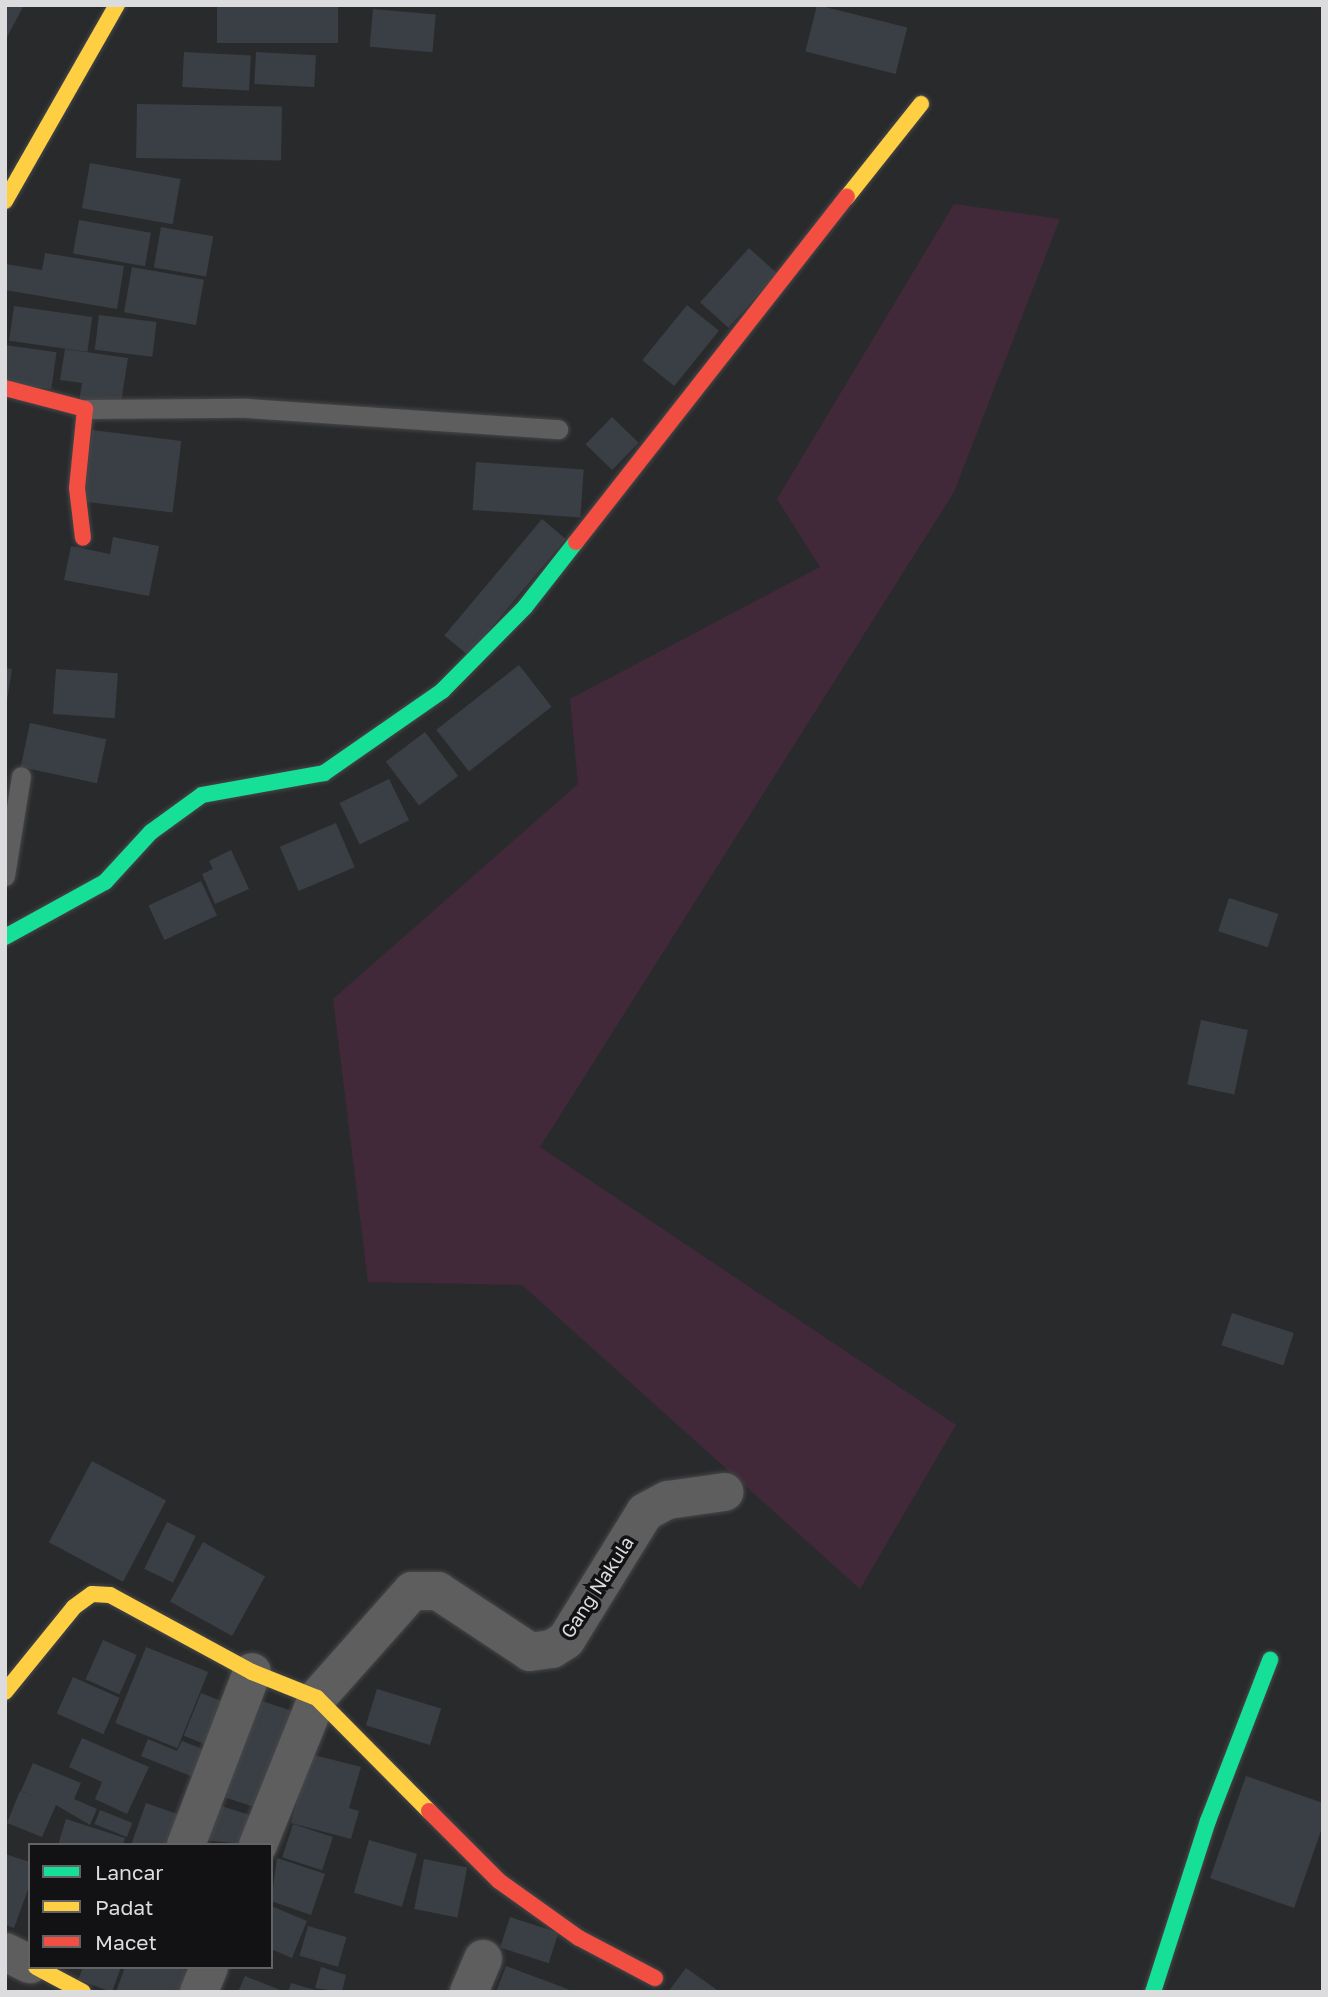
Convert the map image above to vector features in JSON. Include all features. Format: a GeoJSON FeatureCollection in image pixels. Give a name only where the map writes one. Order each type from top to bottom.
{"type":"FeatureCollection","features":[{"type":"Feature","properties":{"kind":"street"},"geometry":{"type":"LineString","coordinates":[[11,178],[117,5]]}},
{"type":"Feature","properties":{"kind":"street"},"geometry":{"type":"LineString","coordinates":[[5,937],[105,882],[151,832],[202,795],[324,774],[442,691],[525,607],[921,104]]}},
{"type":"Feature","properties":{"kind":"street"},"geometry":{"type":"LineString","coordinates":[[5,388],[85,409],[77,488],[83,538]]}},
{"type":"Feature","properties":{"kind":"street","name":"Gang Nakula"},"geometry":{"type":"LineString","coordinates":[[317,1699],[412,1591],[423,1587],[438,1591],[530,1652],[552,1649],[566,1640],[645,1512],[668,1500],[724,1492]]}},
{"type":"Feature","properties":{"kind":"street"},"geometry":{"type":"LineString","coordinates":[[5,1692],[74,1607],[92,1594],[110,1595],[252,1672],[317,1699],[499,1881],[579,1938],[655,1978]]}},
{"type":"Feature","properties":{"kind":"street"},"geometry":{"type":"LineString","coordinates":[[1153,1992],[1208,1821],[1270,1660]]}},
{"type":"Feature","properties":{"kind":"street"},"geometry":{"type":"LineString","coordinates":[[187,1843],[252,1672]]}},
{"type":"Feature","properties":{"kind":"street"},"geometry":{"type":"LineString","coordinates":[[259,1843],[317,1699]]}},
{"type":"Feature","properties":{"kind":"street"},"geometry":{"type":"LineString","coordinates":[[5,1952],[28,1963]]}},
{"type":"Feature","properties":{"kind":"street"},"geometry":{"type":"LineString","coordinates":[[40,1969],[83,1992]]}},
{"type":"Feature","properties":{"kind":"street"},"geometry":{"type":"LineString","coordinates":[[199,1992],[208,1969]]}},
{"type":"Feature","properties":{"kind":"lane"},"geometry":{"type":"LineString","coordinates":[[85,409],[247,408],[558,429]]}},
{"type":"Feature","properties":{"kind":"lane"},"geometry":{"type":"LineString","coordinates":[[5,876],[21,776]]}},
{"type":"Feature","properties":{"kind":"shaded area"},"geometry":{"type":"Polygon","coordinates":[[[954,204],[1060,219],[954,492],[540,1147],[956,1425],[860,1589],[522,1285],[368,1282],[333,999],[578,784],[570,699],[820,567],[777,499],[954,204]]]}},
{"type":"Feature","properties":{"kind":"building"},"geometry":{"type":"Polygon","coordinates":[[[5,5],[24,5],[5,41],[5,5]]]}},
{"type":"Feature","properties":{"kind":"building"},"geometry":{"type":"Polygon","coordinates":[[[217,5],[338,5],[338,43],[217,43],[217,5]]]}},
{"type":"Feature","properties":{"kind":"building"},"geometry":{"type":"Polygon","coordinates":[[[817,5],[907,27],[896,74],[805,52],[817,5]]]}},
{"type":"Feature","properties":{"kind":"building"},"geometry":{"type":"Polygon","coordinates":[[[373,9],[436,14],[432,52],[370,47],[373,9]]]}},
{"type":"Feature","properties":{"kind":"building"},"geometry":{"type":"Polygon","coordinates":[[[184,52],[251,56],[249,90],[182,87],[184,52]]]}},
{"type":"Feature","properties":{"kind":"building"},"geometry":{"type":"Polygon","coordinates":[[[256,52],[316,55],[314,87],[254,84],[256,52]]]}},
{"type":"Feature","properties":{"kind":"building"},"geometry":{"type":"Polygon","coordinates":[[[137,104],[282,107],[281,161],[136,158],[137,104]]]}},
{"type":"Feature","properties":{"kind":"building"},"geometry":{"type":"Polygon","coordinates":[[[90,163],[181,179],[173,224],[82,208],[90,163]]]}},
{"type":"Feature","properties":{"kind":"building"},"geometry":{"type":"Polygon","coordinates":[[[79,220],[151,233],[145,266],[73,253],[79,220]]]}},
{"type":"Feature","properties":{"kind":"building"},"geometry":{"type":"Polygon","coordinates":[[[161,227],[213,236],[206,277],[154,267],[161,227]]]}},
{"type":"Feature","properties":{"kind":"building"},"geometry":{"type":"Polygon","coordinates":[[[749,248],[777,273],[728,328],[700,302],[749,248]]]}},
{"type":"Feature","properties":{"kind":"building"},"geometry":{"type":"Polygon","coordinates":[[[45,253],[124,266],[117,309],[5,290],[6,264],[42,270],[45,253]]]}},
{"type":"Feature","properties":{"kind":"building"},"geometry":{"type":"Polygon","coordinates":[[[132,267],[204,280],[196,325],[124,312],[132,267]]]}},
{"type":"Feature","properties":{"kind":"building"},"geometry":{"type":"Polygon","coordinates":[[[687,305],[719,331],[674,386],[642,360],[687,305]]]}},
{"type":"Feature","properties":{"kind":"building"},"geometry":{"type":"Polygon","coordinates":[[[14,306],[92,317],[87,352],[9,341],[14,306]]]}},
{"type":"Feature","properties":{"kind":"building"},"geometry":{"type":"Polygon","coordinates":[[[99,315],[157,322],[152,357],[95,350],[99,315]]]}},
{"type":"Feature","properties":{"kind":"building"},"geometry":{"type":"Polygon","coordinates":[[[5,345],[56,352],[51,389],[5,382],[5,345]]]}},
{"type":"Feature","properties":{"kind":"building"},"geometry":{"type":"Polygon","coordinates":[[[65,349],[128,358],[120,409],[79,403],[82,383],[60,380],[65,349]]]}},
{"type":"Feature","properties":{"kind":"building"},"geometry":{"type":"Polygon","coordinates":[[[612,417],[639,443],[612,470],[586,444],[612,417]]]}},
{"type":"Feature","properties":{"kind":"building"},"geometry":{"type":"Polygon","coordinates":[[[92,430],[181,441],[173,512],[83,501],[92,430]]]}},
{"type":"Feature","properties":{"kind":"building"},"geometry":{"type":"Polygon","coordinates":[[[476,462],[584,470],[580,517],[473,510],[476,462]]]}},
{"type":"Feature","properties":{"kind":"building"},"geometry":{"type":"Polygon","coordinates":[[[542,519],[566,539],[468,655],[444,635],[542,519]]]}},
{"type":"Feature","properties":{"kind":"building"},"geometry":{"type":"Polygon","coordinates":[[[113,537],[159,546],[149,596],[64,580],[71,546],[110,554],[113,537]]]}},
{"type":"Feature","properties":{"kind":"building"},"geometry":{"type":"Polygon","coordinates":[[[519,665],[552,707],[469,771],[436,730],[519,665]]]}},
{"type":"Feature","properties":{"kind":"building"},"geometry":{"type":"Polygon","coordinates":[[[5,668],[12,669],[7,700],[5,700],[5,668]]]}},
{"type":"Feature","properties":{"kind":"building"},"geometry":{"type":"Polygon","coordinates":[[[56,669],[118,673],[115,718],[53,714],[56,669]]]}},
{"type":"Feature","properties":{"kind":"building"},"geometry":{"type":"Polygon","coordinates":[[[30,723],[106,739],[97,783],[21,767],[30,723]]]}},
{"type":"Feature","properties":{"kind":"building"},"geometry":{"type":"Polygon","coordinates":[[[425,732],[458,776],[419,805],[386,761],[425,732]]]}},
{"type":"Feature","properties":{"kind":"building"},"geometry":{"type":"Polygon","coordinates":[[[389,779],[409,820],[360,844],[340,803],[389,779]]]}},
{"type":"Feature","properties":{"kind":"building"},"geometry":{"type":"Polygon","coordinates":[[[336,823],[355,867],[299,891],[280,847],[336,823]]]}},
{"type":"Feature","properties":{"kind":"building"},"geometry":{"type":"Polygon","coordinates":[[[231,850],[249,889],[215,904],[202,874],[213,869],[209,861],[231,850]]]}},
{"type":"Feature","properties":{"kind":"building"},"geometry":{"type":"Polygon","coordinates":[[[201,881],[217,915],[164,940],[148,906],[201,881]]]}},
{"type":"Feature","properties":{"kind":"building"},"geometry":{"type":"Polygon","coordinates":[[[1229,898],[1278,914],[1268,947],[1218,931],[1229,898]]]}},
{"type":"Feature","properties":{"kind":"building"},"geometry":{"type":"Polygon","coordinates":[[[1201,1020],[1248,1030],[1234,1095],[1187,1085],[1201,1020]]]}},
{"type":"Feature","properties":{"kind":"building"},"geometry":{"type":"Polygon","coordinates":[[[1232,1313],[1294,1333],[1283,1365],[1221,1345],[1232,1313]]]}},
{"type":"Feature","properties":{"kind":"building"},"geometry":{"type":"Polygon","coordinates":[[[92,1461],[166,1500],[123,1582],[49,1542],[92,1461]]]}},
{"type":"Feature","properties":{"kind":"building"},"geometry":{"type":"Polygon","coordinates":[[[167,1522],[196,1536],[173,1583],[144,1569],[167,1522]]]}},
{"type":"Feature","properties":{"kind":"building"},"geometry":{"type":"Polygon","coordinates":[[[203,1542],[265,1576],[232,1636],[170,1601],[203,1542]]]}},
{"type":"Feature","properties":{"kind":"building"},"geometry":{"type":"Polygon","coordinates":[[[103,1640],[137,1655],[119,1694],[86,1679],[103,1640]]]}},
{"type":"Feature","properties":{"kind":"building"},"geometry":{"type":"Polygon","coordinates":[[[146,1647],[208,1672],[177,1748],[115,1723],[146,1647]]]}},
{"type":"Feature","properties":{"kind":"building"},"geometry":{"type":"Polygon","coordinates":[[[73,1677],[120,1698],[103,1734],[57,1714],[73,1677]]]}},
{"type":"Feature","properties":{"kind":"building"},"geometry":{"type":"Polygon","coordinates":[[[377,1689],[441,1709],[430,1745],[366,1725],[377,1689]]]}},
{"type":"Feature","properties":{"kind":"building"},"geometry":{"type":"Polygon","coordinates":[[[201,1693],[230,1705],[213,1747],[184,1736],[201,1693]]]}},
{"type":"Feature","properties":{"kind":"building"},"geometry":{"type":"Polygon","coordinates":[[[246,1696],[299,1713],[267,1811],[214,1794],[246,1696]]]}},
{"type":"Feature","properties":{"kind":"building"},"geometry":{"type":"Polygon","coordinates":[[[82,1738],[149,1767],[127,1814],[95,1799],[102,1782],[69,1767],[82,1738]]]}},
{"type":"Feature","properties":{"kind":"building"},"geometry":{"type":"Polygon","coordinates":[[[148,1739],[177,1751],[182,1741],[210,1752],[198,1779],[141,1756],[148,1739]]]}},
{"type":"Feature","properties":{"kind":"building"},"geometry":{"type":"Polygon","coordinates":[[[310,1754],[361,1767],[349,1808],[359,1811],[351,1839],[291,1823],[310,1754]]]}},
{"type":"Feature","properties":{"kind":"building"},"geometry":{"type":"Polygon","coordinates":[[[33,1763],[81,1783],[74,1799],[97,1809],[90,1825],[56,1805],[42,1837],[7,1823],[20,1791],[39,1799],[21,1791],[33,1763]]]}},
{"type":"Feature","properties":{"kind":"building"},"geometry":{"type":"Polygon","coordinates":[[[1246,1776],[1323,1803],[1323,1825],[1294,1908],[1210,1878],[1246,1776]]]}},
{"type":"Feature","properties":{"kind":"building"},"geometry":{"type":"Polygon","coordinates":[[[146,1803],[186,1817],[176,1843],[132,1843],[146,1803]]]}},
{"type":"Feature","properties":{"kind":"building"},"geometry":{"type":"Polygon","coordinates":[[[215,1804],[262,1819],[255,1843],[203,1840],[215,1804]]]}},
{"type":"Feature","properties":{"kind":"building"},"geometry":{"type":"Polygon","coordinates":[[[100,1810],[132,1823],[127,1837],[94,1824],[100,1810]]]}},
{"type":"Feature","properties":{"kind":"building"},"geometry":{"type":"Polygon","coordinates":[[[66,1819],[125,1838],[124,1843],[59,1843],[66,1819]]]}},
{"type":"Feature","properties":{"kind":"building"},"geometry":{"type":"Polygon","coordinates":[[[293,1824],[333,1837],[322,1870],[282,1857],[293,1824]]]}},
{"type":"Feature","properties":{"kind":"building"},"geometry":{"type":"Polygon","coordinates":[[[369,1840],[417,1854],[402,1907],[354,1893],[369,1840]]]}},
{"type":"Feature","properties":{"kind":"building"},"geometry":{"type":"Polygon","coordinates":[[[5,1854],[28,1861],[28,1890],[14,1928],[5,1925],[5,1854]]]}},
{"type":"Feature","properties":{"kind":"building"},"geometry":{"type":"Polygon","coordinates":[[[277,1858],[325,1874],[311,1915],[273,1902],[277,1858]]]}},
{"type":"Feature","properties":{"kind":"building"},"geometry":{"type":"Polygon","coordinates":[[[424,1859],[467,1867],[457,1917],[414,1909],[424,1859]]]}},
{"type":"Feature","properties":{"kind":"building"},"geometry":{"type":"Polygon","coordinates":[[[273,1907],[307,1921],[292,1958],[273,1950],[273,1907]]]}},
{"type":"Feature","properties":{"kind":"building"},"geometry":{"type":"Polygon","coordinates":[[[510,1917],[559,1933],[549,1963],[500,1947],[510,1917]]]}},
{"type":"Feature","properties":{"kind":"building"},"geometry":{"type":"Polygon","coordinates":[[[308,1926],[346,1937],[338,1967],[299,1956],[308,1926]]]}},
{"type":"Feature","properties":{"kind":"building"},"geometry":{"type":"Polygon","coordinates":[[[506,1966],[565,1988],[574,1992],[496,1992],[506,1966]]]}},
{"type":"Feature","properties":{"kind":"building"},"geometry":{"type":"Polygon","coordinates":[[[321,1967],[346,1975],[342,1992],[315,1988],[321,1967]]]}},
{"type":"Feature","properties":{"kind":"building"},"geometry":{"type":"Polygon","coordinates":[[[686,1968],[720,1992],[668,1992],[686,1968]]]}},
{"type":"Feature","properties":{"kind":"building"},"geometry":{"type":"Polygon","coordinates":[[[82,1969],[120,1969],[112,1992],[78,1980],[82,1969]]]}},
{"type":"Feature","properties":{"kind":"building"},"geometry":{"type":"Polygon","coordinates":[[[124,1969],[183,1969],[198,1976],[193,1992],[116,1992],[124,1969]]]}},
{"type":"Feature","properties":{"kind":"building"},"geometry":{"type":"Polygon","coordinates":[[[245,1976],[285,1992],[238,1992],[245,1976]]]}},
{"type":"Feature","properties":{"kind":"building"},"geometry":{"type":"Polygon","coordinates":[[[291,1983],[318,1991],[318,1992],[288,1992],[291,1983]]]}},
{"type":"Feature","properties":{"kind":"traffic: fast"},"geometry":{"type":"LineString","coordinates":[[5,937],[105,882],[151,832],[202,795],[324,773],[442,691],[525,607],[576,542]]}},
{"type":"Feature","properties":{"kind":"traffic: fast"},"geometry":{"type":"LineString","coordinates":[[1153,1992],[1208,1821],[1270,1660]]}},
{"type":"Feature","properties":{"kind":"traffic: slow"},"geometry":{"type":"LineString","coordinates":[[5,201],[117,5]]}},
{"type":"Feature","properties":{"kind":"traffic: slow"},"geometry":{"type":"LineString","coordinates":[[847,197],[921,104]]}},
{"type":"Feature","properties":{"kind":"traffic: slow"},"geometry":{"type":"LineString","coordinates":[[5,1692],[74,1607],[92,1594],[110,1595],[252,1672],[317,1698],[429,1811]]}},
{"type":"Feature","properties":{"kind":"traffic: slow"},"geometry":{"type":"LineString","coordinates":[[40,1969],[83,1992]]}},
{"type":"Feature","properties":{"kind":"traffic: jam"},"geometry":{"type":"LineString","coordinates":[[576,542],[847,197]]}},
{"type":"Feature","properties":{"kind":"traffic: jam"},"geometry":{"type":"LineString","coordinates":[[5,388],[85,409],[77,488],[83,538]]}},
{"type":"Feature","properties":{"kind":"traffic: jam"},"geometry":{"type":"LineString","coordinates":[[429,1811],[499,1881],[579,1938],[655,1978]]}}]}
